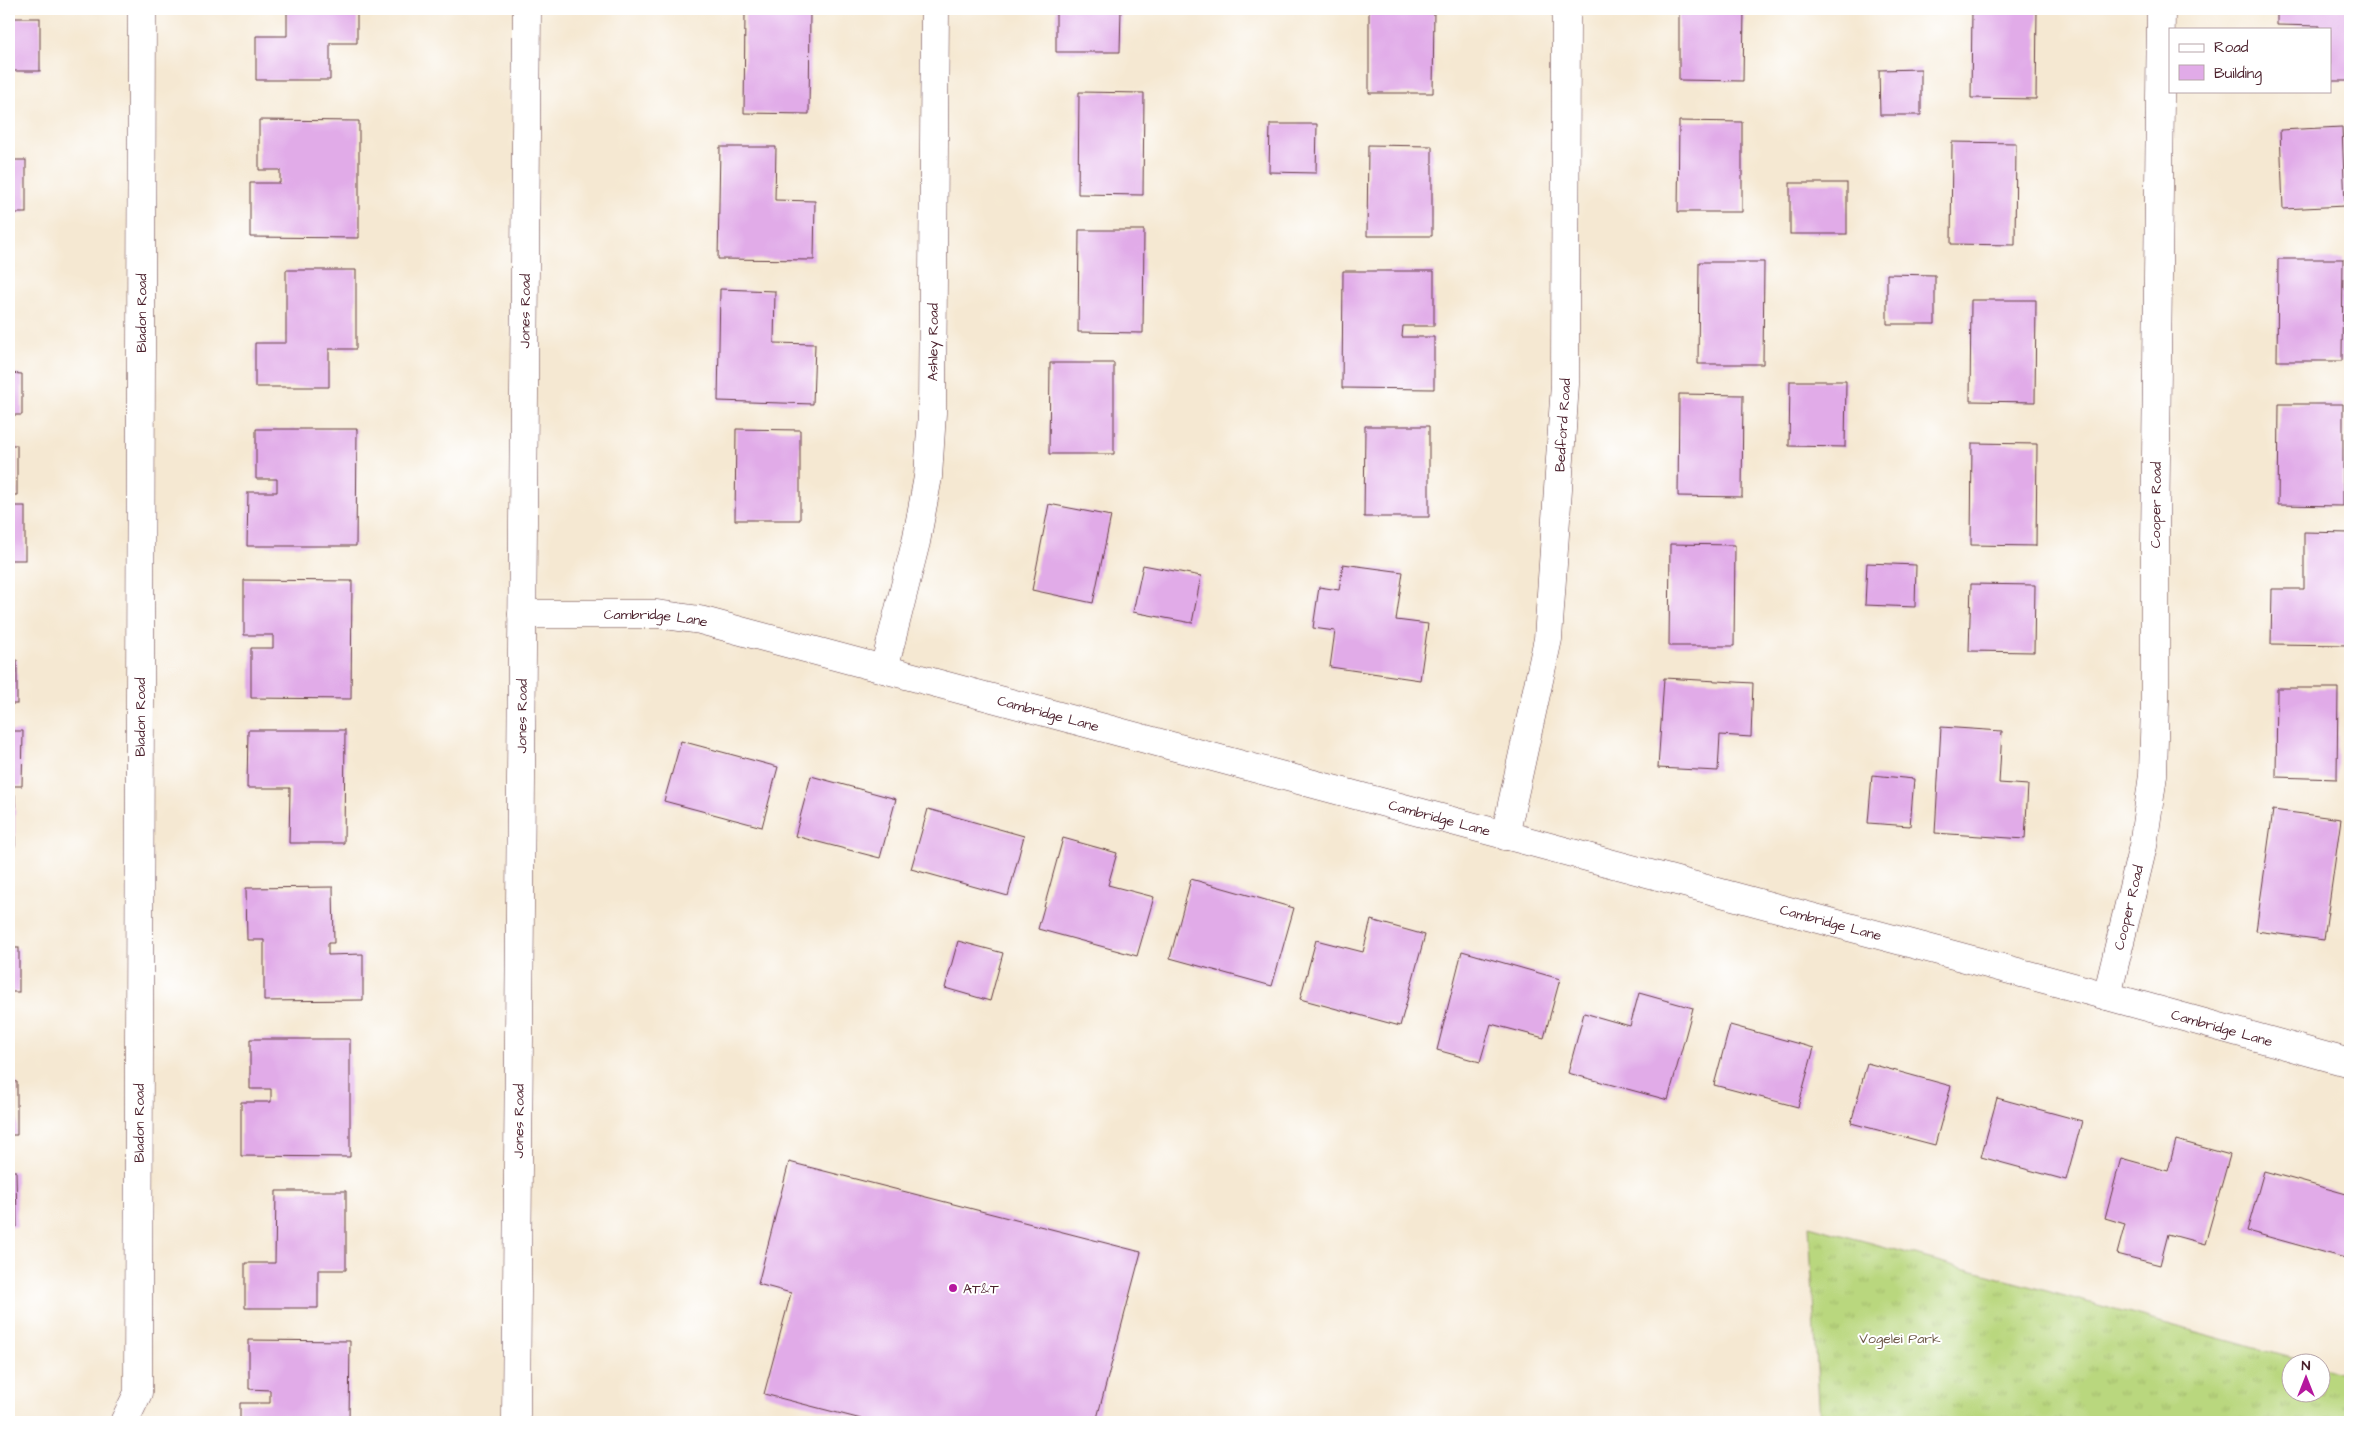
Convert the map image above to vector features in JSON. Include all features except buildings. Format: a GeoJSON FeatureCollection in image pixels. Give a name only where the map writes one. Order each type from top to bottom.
{"type":"FeatureCollection","features":[{"type":"Feature","properties":{"kind":"street","name":"Bladon Road"},"geometry":{"type":"LineString","coordinates":[[124,1422],[138,1394],[142,9]]}},
{"type":"Feature","properties":{"kind":"street","name":"Jones Road"},"geometry":{"type":"LineString","coordinates":[[516,1422],[527,9]]}},
{"type":"Feature","properties":{"kind":"street","name":"Ashley Road"},"geometry":{"type":"LineString","coordinates":[[884,670],[902,604],[928,477],[932,413],[935,9]]}},
{"type":"Feature","properties":{"kind":"street","name":"Bedford Road"},"geometry":{"type":"LineString","coordinates":[[1505,836],[1548,639],[1565,384],[1566,9]]}},
{"type":"Feature","properties":{"kind":"street","name":"Cooper Road"},"geometry":{"type":"LineString","coordinates":[[2107,996],[2143,846],[2153,775],[2156,702],[2155,535],[2161,9]]}},
{"type":"Feature","properties":{"kind":"street","name":"Cambridge Lane"},"geometry":{"type":"LineString","coordinates":[[522,614],[656,614],[700,620],[2107,996],[2350,1063]]}},
{"type":"Feature","properties":{"kind":"green space","name":"Vogelei Park"},"geometry":{"type":"Polygon","coordinates":[[[1809,1226],[2282,1355],[2282,1404],[2332,1404],[2332,1370],[2350,1375],[2350,1422],[1820,1422],[1809,1226]]]}},
{"type":"Feature","properties":{"kind":"place","name":"AT&T"},"geometry":{"type":"Point","coordinates":[953,1288]}}]}
